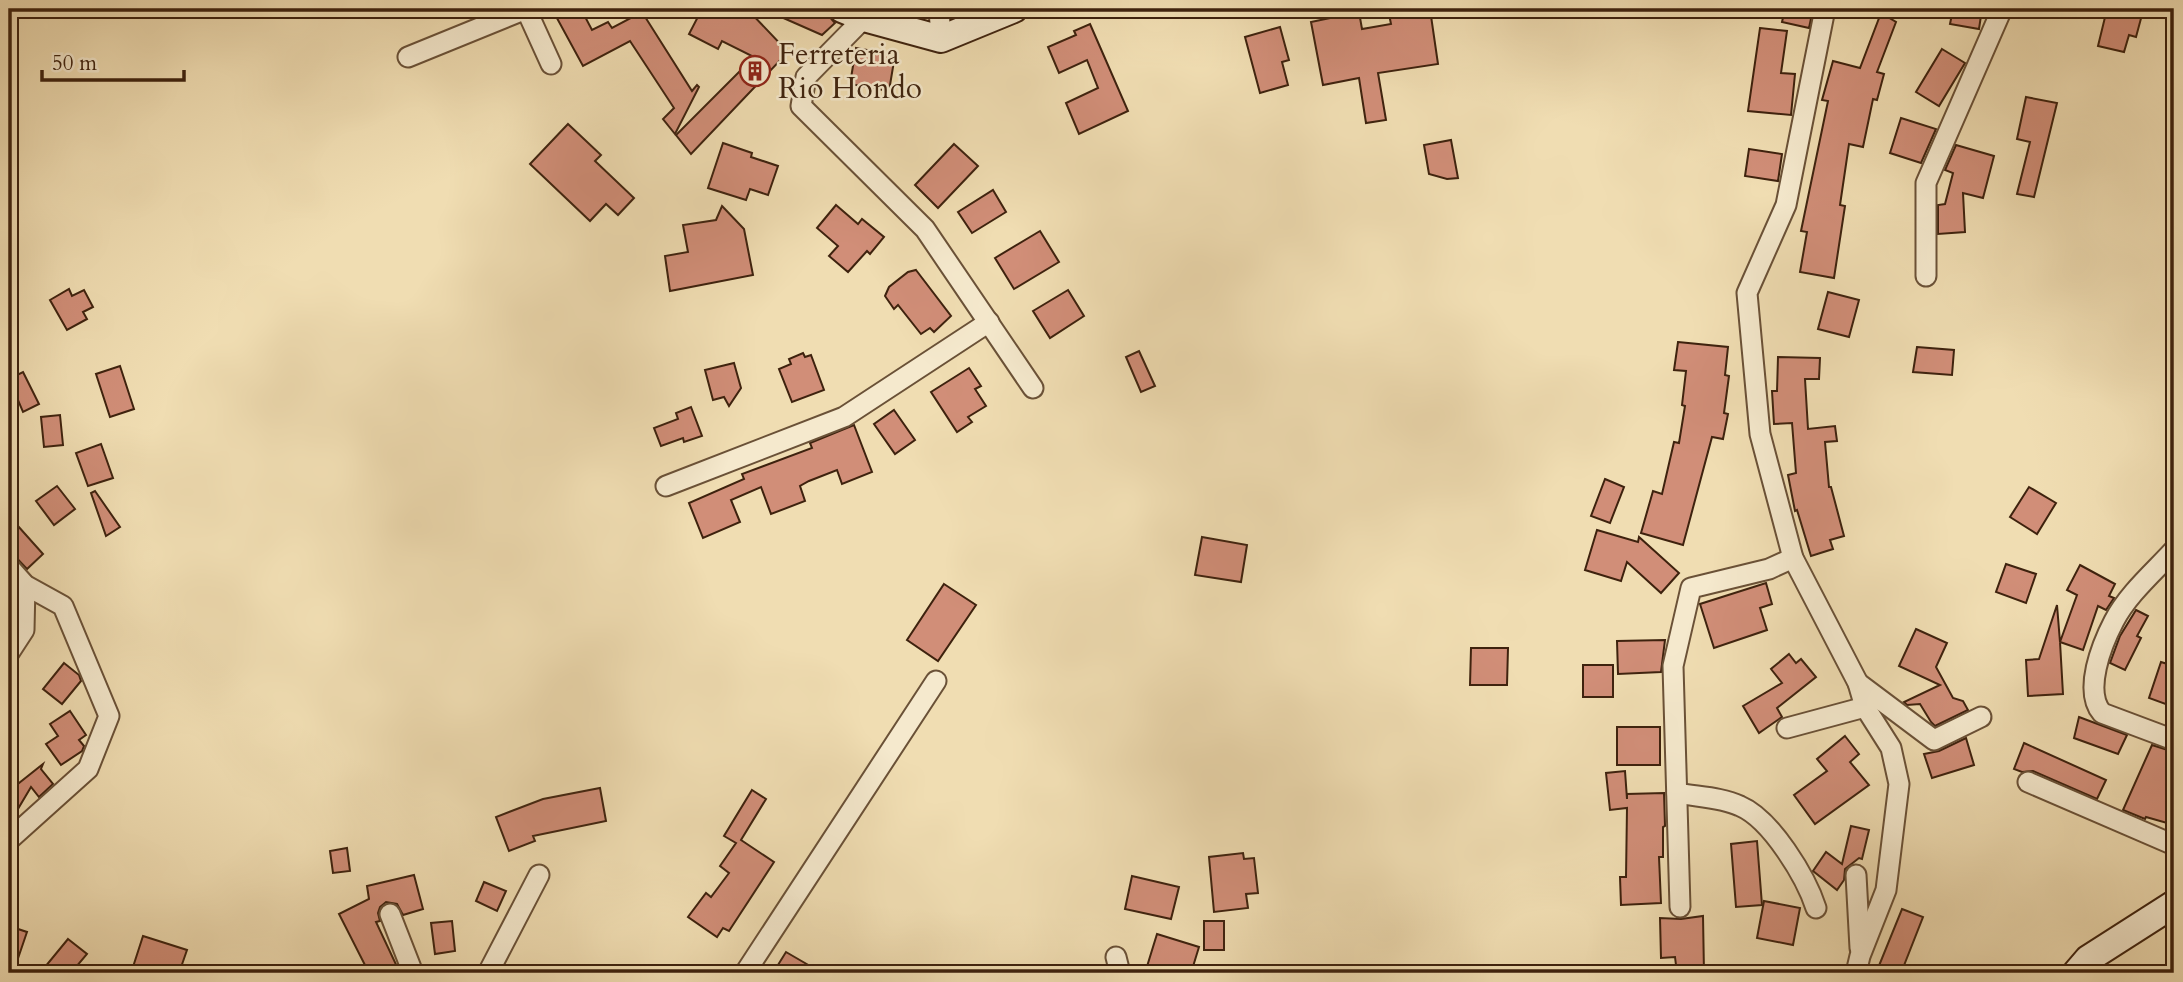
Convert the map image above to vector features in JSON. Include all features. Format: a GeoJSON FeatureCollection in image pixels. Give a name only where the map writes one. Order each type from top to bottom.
{"type":"FeatureCollection","features":[{"type":"Feature","properties":{"kind":"street"},"geometry":{"type":"LineString","coordinates":[[408,57],[526,9],[551,64]]}},
{"type":"Feature","properties":{"kind":"street"},"geometry":{"type":"LineString","coordinates":[[939,9],[941,39]]}},
{"type":"Feature","properties":{"kind":"street"},"geometry":{"type":"LineString","coordinates":[[1014,9],[941,39],[853,13],[806,77],[801,106],[925,229],[1032,388]]}},
{"type":"Feature","properties":{"kind":"street"},"geometry":{"type":"LineString","coordinates":[[1825,9],[1786,205],[1747,293],[1760,434],[1793,558],[1858,683],[1866,707],[1891,748],[1899,784],[1886,890],[1858,964]]}},
{"type":"Feature","properties":{"kind":"street"},"geometry":{"type":"LineString","coordinates":[[1926,276],[1926,183],[2002,9]]}},
{"type":"Feature","properties":{"kind":"street"},"geometry":{"type":"LineString","coordinates":[[666,486],[844,417],[989,322]]}},
{"type":"Feature","properties":{"kind":"street"},"geometry":{"type":"LineString","coordinates":[[2174,550],[2138,588],[2114,620],[2096,667],[2093,691],[2095,705],[2102,713],[2174,740]]}},
{"type":"Feature","properties":{"kind":"street"},"geometry":{"type":"LineString","coordinates":[[1680,908],[1673,666],[1691,588],[1769,569],[1793,558]]}},
{"type":"Feature","properties":{"kind":"street"},"geometry":{"type":"LineString","coordinates":[[9,568],[25,584],[63,606],[109,716],[89,769],[9,840]]}},
{"type":"Feature","properties":{"kind":"street"},"geometry":{"type":"LineString","coordinates":[[9,653],[24,630],[25,584]]}},
{"type":"Feature","properties":{"kind":"street"},"geometry":{"type":"LineString","coordinates":[[746,973],[936,681]]}},
{"type":"Feature","properties":{"kind":"street"},"geometry":{"type":"LineString","coordinates":[[1858,683],[1934,740],[1981,717]]}},
{"type":"Feature","properties":{"kind":"street"},"geometry":{"type":"LineString","coordinates":[[1787,729],[1866,707]]}},
{"type":"Feature","properties":{"kind":"street"},"geometry":{"type":"LineString","coordinates":[[2028,782],[2174,845]]}},
{"type":"Feature","properties":{"kind":"street"},"geometry":{"type":"LineString","coordinates":[[1677,793],[1742,806],[1773,831],[1801,876],[1816,908]]}},
{"type":"Feature","properties":{"kind":"street"},"geometry":{"type":"LineString","coordinates":[[488,973],[539,875]]}},
{"type":"Feature","properties":{"kind":"street"},"geometry":{"type":"LineString","coordinates":[[1856,875],[1858,964]]}},
{"type":"Feature","properties":{"kind":"street"},"geometry":{"type":"LineString","coordinates":[[2076,973],[2088,959],[2174,904]]}},
{"type":"Feature","properties":{"kind":"street"},"geometry":{"type":"LineString","coordinates":[[390,914],[413,973]]}},
{"type":"Feature","properties":{"kind":"building"},"geometry":{"type":"Polygon","coordinates":[[[552,9],[581,9],[592,30],[608,22],[612,28],[642,12],[692,91],[697,85],[699,87],[675,134],[663,119],[674,108],[630,41],[583,66],[552,9]]]}},
{"type":"Feature","properties":{"kind":"building"},"geometry":{"type":"Polygon","coordinates":[[[702,9],[749,11],[788,52],[691,154],[676,135],[754,57],[722,41],[718,49],[689,34],[702,9]]]}},
{"type":"Feature","properties":{"kind":"building","name":"Ferreteria Rio Hondo"},"geometry":{"type":"Polygon","coordinates":[[[763,9],[813,9],[828,15],[835,23],[822,35],[763,9]]]}},
{"type":"Feature","properties":{"kind":"building"},"geometry":{"type":"Polygon","coordinates":[[[1388,9],[1430,9],[1438,64],[1378,73],[1386,120],[1366,123],[1359,78],[1323,85],[1311,22],[1359,12],[1362,29],[1391,24],[1388,9]]]}},
{"type":"Feature","properties":{"kind":"building"},"geometry":{"type":"Polygon","coordinates":[[[1785,9],[1813,9],[1809,28],[1782,22],[1785,9]]]}},
{"type":"Feature","properties":{"kind":"building"},"geometry":{"type":"Polygon","coordinates":[[[1953,9],[1982,9],[1979,29],[1950,24],[1953,9]]]}},
{"type":"Feature","properties":{"kind":"building"},"geometry":{"type":"Polygon","coordinates":[[[2107,9],[2143,11],[2136,37],[2129,35],[2124,52],[2098,46],[2107,9]]]}},
{"type":"Feature","properties":{"kind":"building"},"geometry":{"type":"Polygon","coordinates":[[[1881,13],[1896,22],[1877,72],[1884,74],[1877,100],[1873,99],[1863,147],[1849,144],[1840,205],[1845,206],[1834,278],[1800,272],[1807,232],[1801,231],[1828,101],[1822,100],[1833,61],[1860,68],[1881,13]]]}},
{"type":"Feature","properties":{"kind":"building"},"geometry":{"type":"Polygon","coordinates":[[[1090,24],[1128,111],[1079,134],[1066,103],[1098,88],[1087,60],[1059,73],[1048,47],[1076,35],[1074,31],[1090,24]]]}},
{"type":"Feature","properties":{"kind":"building"},"geometry":{"type":"Polygon","coordinates":[[[1280,27],[1289,60],[1282,62],[1288,85],[1260,93],[1245,37],[1280,27]]]}},
{"type":"Feature","properties":{"kind":"building"},"geometry":{"type":"Polygon","coordinates":[[[1760,28],[1787,31],[1781,73],[1795,74],[1791,115],[1748,111],[1760,28]]]}},
{"type":"Feature","properties":{"kind":"building"},"geometry":{"type":"Polygon","coordinates":[[[856,48],[895,55],[889,91],[850,84],[856,48]]]}},
{"type":"Feature","properties":{"kind":"building"},"geometry":{"type":"Polygon","coordinates":[[[1942,49],[1965,63],[1939,106],[1916,92],[1942,49]]]}},
{"type":"Feature","properties":{"kind":"building"},"geometry":{"type":"Polygon","coordinates":[[[2026,97],[2057,103],[2034,197],[2017,194],[2030,142],[2017,139],[2026,97]]]}},
{"type":"Feature","properties":{"kind":"building"},"geometry":{"type":"Polygon","coordinates":[[[1901,118],[1936,129],[1921,163],[1890,153],[1901,118]]]}},
{"type":"Feature","properties":{"kind":"building"},"geometry":{"type":"Polygon","coordinates":[[[568,124],[601,155],[595,161],[634,198],[618,215],[606,204],[590,221],[530,164],[568,124]]]}},
{"type":"Feature","properties":{"kind":"building"},"geometry":{"type":"Polygon","coordinates":[[[1451,140],[1458,178],[1447,179],[1429,174],[1424,145],[1451,140]]]}},
{"type":"Feature","properties":{"kind":"building"},"geometry":{"type":"Polygon","coordinates":[[[723,143],[752,153],[751,157],[778,166],[768,195],[750,189],[746,200],[708,188],[723,143]]]}},
{"type":"Feature","properties":{"kind":"building"},"geometry":{"type":"Polygon","coordinates":[[[954,144],[978,166],[938,208],[915,185],[954,144]]]}},
{"type":"Feature","properties":{"kind":"building"},"geometry":{"type":"Polygon","coordinates":[[[1956,145],[1994,156],[1983,198],[1963,193],[1965,232],[1938,234],[1938,205],[1945,204],[1953,173],[1945,170],[1956,145]]]}},
{"type":"Feature","properties":{"kind":"building"},"geometry":{"type":"Polygon","coordinates":[[[1749,149],[1782,154],[1778,181],[1745,176],[1749,149]]]}},
{"type":"Feature","properties":{"kind":"building"},"geometry":{"type":"Polygon","coordinates":[[[993,190],[1006,212],[972,233],[958,212],[993,190]]]}},
{"type":"Feature","properties":{"kind":"building"},"geometry":{"type":"Polygon","coordinates":[[[836,205],[858,224],[862,219],[884,237],[870,254],[867,251],[848,272],[829,256],[838,246],[817,228],[836,205]]]}},
{"type":"Feature","properties":{"kind":"building"},"geometry":{"type":"Polygon","coordinates":[[[722,206],[744,229],[753,275],[670,291],[665,256],[688,252],[683,225],[716,220],[722,206]]]}},
{"type":"Feature","properties":{"kind":"building"},"geometry":{"type":"Polygon","coordinates":[[[1040,231],[1059,262],[1014,289],[995,258],[1040,231]]]}},
{"type":"Feature","properties":{"kind":"building"},"geometry":{"type":"Polygon","coordinates":[[[916,270],[951,316],[934,332],[930,328],[921,334],[898,305],[894,309],[885,296],[889,287],[908,272],[916,270]]]}},
{"type":"Feature","properties":{"kind":"building"},"geometry":{"type":"Polygon","coordinates":[[[69,289],[72,296],[84,290],[93,307],[83,312],[87,319],[67,330],[50,300],[69,289]]]}},
{"type":"Feature","properties":{"kind":"building"},"geometry":{"type":"Polygon","coordinates":[[[1068,290],[1084,316],[1050,338],[1033,311],[1068,290]]]}},
{"type":"Feature","properties":{"kind":"building"},"geometry":{"type":"Polygon","coordinates":[[[1828,292],[1859,300],[1849,337],[1818,329],[1828,292]]]}},
{"type":"Feature","properties":{"kind":"building"},"geometry":{"type":"Polygon","coordinates":[[[1678,342],[1728,347],[1725,375],[1729,376],[1724,413],[1728,414],[1723,439],[1712,437],[1683,545],[1641,533],[1653,491],[1662,494],[1674,442],[1679,443],[1685,406],[1682,405],[1686,371],[1674,370],[1678,342]]]}},
{"type":"Feature","properties":{"kind":"building"},"geometry":{"type":"Polygon","coordinates":[[[1917,347],[1954,350],[1952,375],[1913,372],[1917,347]]]}},
{"type":"Feature","properties":{"kind":"building"},"geometry":{"type":"Polygon","coordinates":[[[1139,351],[1155,386],[1141,392],[1126,357],[1139,351]]]}},
{"type":"Feature","properties":{"kind":"building"},"geometry":{"type":"Polygon","coordinates":[[[803,353],[805,357],[811,355],[824,390],[792,402],[779,369],[791,364],[789,359],[803,353]]]}},
{"type":"Feature","properties":{"kind":"building"},"geometry":{"type":"Polygon","coordinates":[[[1778,357],[1820,358],[1819,379],[1805,379],[1808,429],[1835,426],[1837,441],[1825,442],[1829,487],[1844,536],[1830,540],[1833,549],[1811,556],[1797,510],[1795,511],[1788,475],[1796,473],[1792,423],[1774,424],[1772,391],[1777,391],[1778,357]]]}},
{"type":"Feature","properties":{"kind":"building"},"geometry":{"type":"Polygon","coordinates":[[[734,363],[741,388],[729,406],[724,397],[713,400],[705,370],[734,363]]]}},
{"type":"Feature","properties":{"kind":"building"},"geometry":{"type":"Polygon","coordinates":[[[120,366],[134,409],[110,417],[96,374],[120,366]]]}},
{"type":"Feature","properties":{"kind":"building"},"geometry":{"type":"Polygon","coordinates":[[[969,368],[981,386],[975,389],[986,406],[968,417],[972,422],[957,432],[931,392],[969,368]]]}},
{"type":"Feature","properties":{"kind":"building"},"geometry":{"type":"Polygon","coordinates":[[[23,372],[39,404],[23,412],[9,379],[23,372]]]}},
{"type":"Feature","properties":{"kind":"building"},"geometry":{"type":"Polygon","coordinates":[[[691,407],[702,436],[684,442],[683,438],[661,446],[654,428],[678,419],[676,413],[691,407]]]}},
{"type":"Feature","properties":{"kind":"building"},"geometry":{"type":"Polygon","coordinates":[[[894,410],[915,440],[895,454],[874,424],[894,410]]]}},
{"type":"Feature","properties":{"kind":"building"},"geometry":{"type":"Polygon","coordinates":[[[60,415],[63,445],[44,447],[41,417],[60,415]]]}},
{"type":"Feature","properties":{"kind":"building"},"geometry":{"type":"Polygon","coordinates":[[[854,425],[872,472],[842,484],[837,470],[809,481],[800,486],[805,501],[771,514],[761,487],[731,500],[740,522],[703,538],[689,503],[744,479],[742,474],[812,448],[810,443],[854,425]]]}},
{"type":"Feature","properties":{"kind":"building"},"geometry":{"type":"Polygon","coordinates":[[[101,444],[113,478],[88,486],[76,453],[101,444]]]}},
{"type":"Feature","properties":{"kind":"building"},"geometry":{"type":"Polygon","coordinates":[[[1605,479],[1624,487],[1610,523],[1591,516],[1605,479]]]}},
{"type":"Feature","properties":{"kind":"building"},"geometry":{"type":"Polygon","coordinates":[[[57,486],[75,509],[54,525],[36,501],[57,486]]]}},
{"type":"Feature","properties":{"kind":"building"},"geometry":{"type":"Polygon","coordinates":[[[2029,487],[2056,503],[2037,534],[2010,517],[2029,487]]]}},
{"type":"Feature","properties":{"kind":"building"},"geometry":{"type":"Polygon","coordinates":[[[95,491],[120,527],[106,536],[91,493],[95,491]]]}},
{"type":"Feature","properties":{"kind":"building"},"geometry":{"type":"Polygon","coordinates":[[[9,516],[43,554],[27,569],[9,550],[9,516]]]}},
{"type":"Feature","properties":{"kind":"building"},"geometry":{"type":"Polygon","coordinates":[[[1597,530],[1638,542],[1639,537],[1679,573],[1661,593],[1627,562],[1621,581],[1585,570],[1597,530]]]}},
{"type":"Feature","properties":{"kind":"building"},"geometry":{"type":"Polygon","coordinates":[[[1202,537],[1247,545],[1241,582],[1195,575],[1202,537]]]}},
{"type":"Feature","properties":{"kind":"building"},"geometry":{"type":"Polygon","coordinates":[[[2006,564],[2036,574],[2026,603],[1996,592],[2006,564]]]}},
{"type":"Feature","properties":{"kind":"building"},"geometry":{"type":"Polygon","coordinates":[[[2080,565],[2115,584],[2109,596],[2114,598],[2106,610],[2098,606],[2083,650],[2060,642],[2077,595],[2067,590],[2080,565]]]}},
{"type":"Feature","properties":{"kind":"building"},"geometry":{"type":"Polygon","coordinates":[[[1766,583],[1772,604],[1760,608],[1767,630],[1714,648],[1700,604],[1766,583]]]}},
{"type":"Feature","properties":{"kind":"building"},"geometry":{"type":"Polygon","coordinates":[[[944,584],[976,605],[938,661],[907,640],[944,584]]]}},
{"type":"Feature","properties":{"kind":"building"},"geometry":{"type":"Polygon","coordinates":[[[2057,605],[2063,694],[2028,696],[2026,660],[2039,659],[2057,605]]]}},
{"type":"Feature","properties":{"kind":"building"},"geometry":{"type":"Polygon","coordinates":[[[2136,610],[2148,616],[2137,636],[2141,638],[2125,670],[2110,663],[2120,636],[2136,610]]]}},
{"type":"Feature","properties":{"kind":"building"},"geometry":{"type":"Polygon","coordinates":[[[1916,629],[1947,643],[1936,667],[1953,698],[1963,701],[1968,710],[1935,726],[1920,704],[1907,705],[1904,702],[1940,685],[1899,666],[1916,629]]]}},
{"type":"Feature","properties":{"kind":"building"},"geometry":{"type":"Polygon","coordinates":[[[1665,640],[1661,672],[1618,674],[1617,641],[1665,640]]]}},
{"type":"Feature","properties":{"kind":"building"},"geometry":{"type":"Polygon","coordinates":[[[1471,648],[1508,648],[1507,685],[1470,685],[1471,648]]]}},
{"type":"Feature","properties":{"kind":"building"},"geometry":{"type":"Polygon","coordinates":[[[1789,654],[1796,663],[1801,659],[1816,677],[1777,708],[1782,717],[1759,733],[1743,706],[1782,683],[1771,669],[1789,654]]]}},
{"type":"Feature","properties":{"kind":"building"},"geometry":{"type":"Polygon","coordinates":[[[2161,662],[2174,666],[2174,696],[2171,706],[2149,698],[2161,662]]]}},
{"type":"Feature","properties":{"kind":"building"},"geometry":{"type":"Polygon","coordinates":[[[64,663],[79,675],[81,681],[62,704],[43,689],[64,663]]]}},
{"type":"Feature","properties":{"kind":"building"},"geometry":{"type":"Polygon","coordinates":[[[1583,665],[1613,665],[1613,697],[1583,697],[1583,665]]]}},
{"type":"Feature","properties":{"kind":"building"},"geometry":{"type":"Polygon","coordinates":[[[70,711],[86,735],[79,740],[84,746],[82,751],[61,765],[46,744],[58,736],[50,724],[70,711]]]}},
{"type":"Feature","properties":{"kind":"building"},"geometry":{"type":"Polygon","coordinates":[[[2079,717],[2127,735],[2118,754],[2074,738],[2079,717]]]}},
{"type":"Feature","properties":{"kind":"building"},"geometry":{"type":"Polygon","coordinates":[[[1617,727],[1660,727],[1660,765],[1617,765],[1617,727]]]}},
{"type":"Feature","properties":{"kind":"building"},"geometry":{"type":"Polygon","coordinates":[[[1845,736],[1859,754],[1850,762],[1869,785],[1815,824],[1794,795],[1827,771],[1817,759],[1845,736]]]}},
{"type":"Feature","properties":{"kind":"building"},"geometry":{"type":"Polygon","coordinates":[[[1966,738],[1974,765],[1932,778],[1924,754],[1939,751],[1966,738]]]}},
{"type":"Feature","properties":{"kind":"building"},"geometry":{"type":"Polygon","coordinates":[[[2024,743],[2106,780],[2097,799],[2033,771],[2022,772],[2014,769],[2024,743]]]}},
{"type":"Feature","properties":{"kind":"building"},"geometry":{"type":"Polygon","coordinates":[[[2152,745],[2174,752],[2169,786],[2174,788],[2174,825],[2146,817],[2145,819],[2123,810],[2152,745]]]}},
{"type":"Feature","properties":{"kind":"building"},"geometry":{"type":"Polygon","coordinates":[[[43,764],[41,769],[53,784],[39,797],[31,787],[9,824],[9,791],[43,764]]]}},
{"type":"Feature","properties":{"kind":"building"},"geometry":{"type":"Polygon","coordinates":[[[1625,771],[1627,799],[1627,794],[1664,793],[1663,857],[1659,857],[1661,903],[1621,905],[1620,877],[1626,877],[1627,808],[1610,810],[1606,773],[1625,771]]]}},
{"type":"Feature","properties":{"kind":"building"},"geometry":{"type":"Polygon","coordinates":[[[600,788],[606,821],[533,836],[535,841],[509,851],[496,817],[543,799],[600,788]]]}},
{"type":"Feature","properties":{"kind":"building"},"geometry":{"type":"Polygon","coordinates":[[[752,790],[766,799],[741,840],[774,862],[729,931],[723,928],[717,937],[688,917],[706,893],[711,897],[729,873],[720,866],[736,843],[724,836],[752,790]]]}},
{"type":"Feature","properties":{"kind":"building"},"geometry":{"type":"Polygon","coordinates":[[[1851,826],[1869,830],[1862,859],[1859,858],[1845,869],[1844,880],[1837,890],[1813,871],[1826,852],[1842,864],[1851,826]]]}},
{"type":"Feature","properties":{"kind":"building"},"geometry":{"type":"Polygon","coordinates":[[[1757,841],[1762,905],[1736,907],[1731,844],[1757,841]]]}},
{"type":"Feature","properties":{"kind":"building"},"geometry":{"type":"Polygon","coordinates":[[[347,848],[350,871],[333,873],[330,851],[347,848]]]}},
{"type":"Feature","properties":{"kind":"building"},"geometry":{"type":"Polygon","coordinates":[[[1243,853],[1244,859],[1254,858],[1258,893],[1246,894],[1248,908],[1214,912],[1209,857],[1243,853]]]}},
{"type":"Feature","properties":{"kind":"building"},"geometry":{"type":"Polygon","coordinates":[[[414,875],[423,909],[403,915],[397,904],[386,902],[378,913],[380,921],[376,922],[400,973],[369,973],[339,914],[369,899],[367,886],[414,875]]]}},
{"type":"Feature","properties":{"kind":"building"},"geometry":{"type":"Polygon","coordinates":[[[1132,876],[1179,887],[1171,919],[1125,909],[1132,876]]]}},
{"type":"Feature","properties":{"kind":"building"},"geometry":{"type":"Polygon","coordinates":[[[484,882],[506,891],[497,911],[476,901],[484,882]]]}},
{"type":"Feature","properties":{"kind":"building"},"geometry":{"type":"Polygon","coordinates":[[[1764,901],[1800,908],[1793,945],[1757,938],[1764,901]]]}},
{"type":"Feature","properties":{"kind":"building"},"geometry":{"type":"Polygon","coordinates":[[[1902,909],[1923,917],[1901,973],[1876,973],[1902,909]]]}},
{"type":"Feature","properties":{"kind":"building"},"geometry":{"type":"Polygon","coordinates":[[[1703,916],[1704,973],[1677,973],[1675,957],[1661,958],[1660,918],[1703,916]]]}},
{"type":"Feature","properties":{"kind":"building"},"geometry":{"type":"Polygon","coordinates":[[[452,921],[455,951],[435,954],[431,923],[452,921]]]}},
{"type":"Feature","properties":{"kind":"building"},"geometry":{"type":"Polygon","coordinates":[[[1204,921],[1224,921],[1224,950],[1204,950],[1204,921]]]}},
{"type":"Feature","properties":{"kind":"building"},"geometry":{"type":"Polygon","coordinates":[[[9,926],[27,932],[13,973],[9,973],[9,926]]]}},
{"type":"Feature","properties":{"kind":"building"},"geometry":{"type":"Polygon","coordinates":[[[1157,934],[1199,947],[1191,973],[1145,973],[1157,934]]]}},
{"type":"Feature","properties":{"kind":"building"},"geometry":{"type":"Polygon","coordinates":[[[143,936],[187,950],[179,973],[142,973],[132,970],[143,936]]]}},
{"type":"Feature","properties":{"kind":"building"},"geometry":{"type":"Polygon","coordinates":[[[68,939],[87,954],[71,973],[40,973],[68,939]]]}},
{"type":"Feature","properties":{"kind":"building"},"geometry":{"type":"Polygon","coordinates":[[[786,952],[822,973],[773,973],[786,952]]]}},
{"type":"Feature","properties":{"kind":"place","name":"Ferreteria Rio Hondo"},"geometry":{"type":"Point","coordinates":[755,71]}}]}
